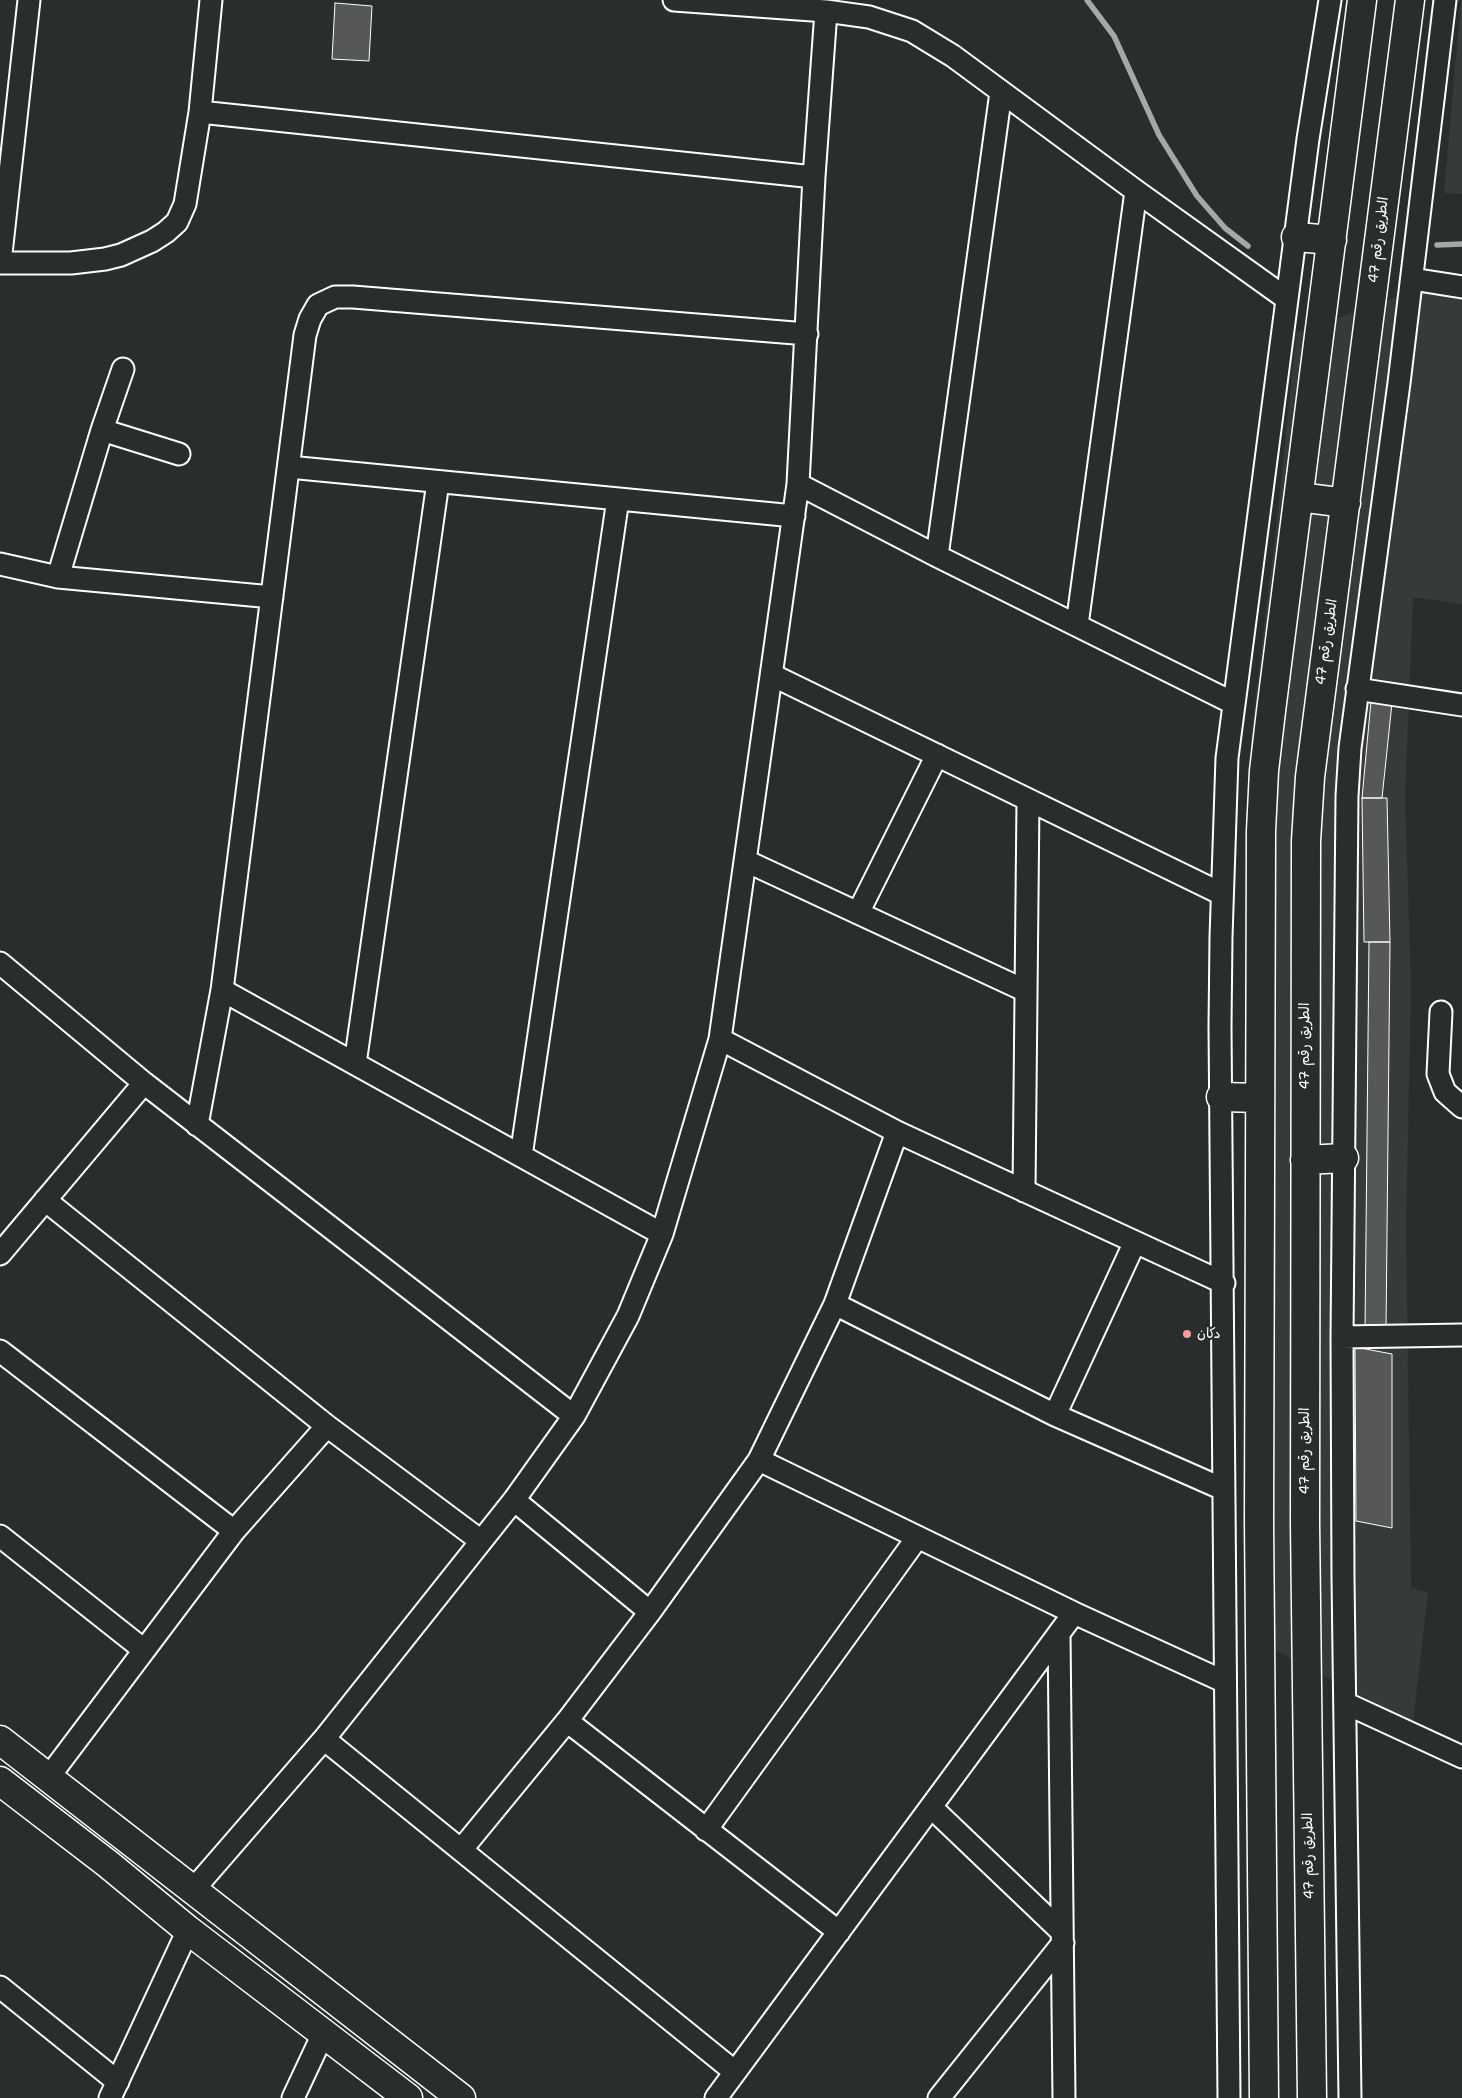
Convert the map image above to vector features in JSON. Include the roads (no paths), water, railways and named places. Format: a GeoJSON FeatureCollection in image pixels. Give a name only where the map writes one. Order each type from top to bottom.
{"type":"FeatureCollection","features":[{"type":"Feature","properties":{"kind":"main road"},"geometry":{"type":"LineString","coordinates":[[1264,2098],[1259,1520],[1261,831],[1264,770],[1362,0]]}},
{"type":"Feature","properties":{"kind":"main road","name":"الطريق رقم 47"},"geometry":{"type":"LineString","coordinates":[[1312,2098],[1305,1523],[1307,823],[1310,777],[1410,0]]}},
{"type":"Feature","properties":{"kind":"main road"},"geometry":{"type":"LineString","coordinates":[[1296,237],[1332,240]]}},
{"type":"Feature","properties":{"kind":"main road"},"geometry":{"type":"LineString","coordinates":[[1299,497],[1346,503]]}},
{"type":"Feature","properties":{"kind":"main road"},"geometry":{"type":"LineString","coordinates":[[1221,1097],[1260,1098]]}},
{"type":"Feature","properties":{"kind":"main road"},"geometry":{"type":"LineString","coordinates":[[1305,1160],[1344,1158]]}},
{"type":"Feature","properties":{"kind":"main road"},"geometry":{"type":"LineString","coordinates":[[0,1740],[461,2098]]}},
{"type":"Feature","properties":{"kind":"main road"},"geometry":{"type":"LineString","coordinates":[[0,1781],[108,1864],[188,1930],[408,2098]]}},
{"type":"Feature","properties":{"kind":"street"},"geometry":{"type":"LineString","coordinates":[[30,0],[0,263],[71,263],[105,259],[138,249],[166,232],[177,222],[185,204],[200,112],[212,0]]}},
{"type":"Feature","properties":{"kind":"street"},"geometry":{"type":"LineString","coordinates":[[674,0],[826,11],[868,17],[912,31],[932,41],[1136,192],[1287,298]]}},
{"type":"Feature","properties":{"kind":"street"},"geometry":{"type":"LineString","coordinates":[[1228,2098],[1223,1489],[1224,1284],[1221,1097],[1222,894],[1227,758],[1287,298],[1330,0]]}},
{"type":"Feature","properties":{"kind":"street"},"geometry":{"type":"LineString","coordinates":[[1350,2098],[1342,1337],[1347,796],[1350,748],[1357,690],[1412,279],[1445,0]]}},
{"type":"Feature","properties":{"kind":"street"},"geometry":{"type":"LineString","coordinates":[[193,1890],[324,1739],[514,1500],[574,1416],[628,1316],[662,1234],[720,1039],[794,516],[798,484],[814,177],[826,11]]}},
{"type":"Feature","properties":{"kind":"street"},"geometry":{"type":"LineString","coordinates":[[937,556],[1001,92]]}},
{"type":"Feature","properties":{"kind":"street"},"geometry":{"type":"LineString","coordinates":[[200,112],[814,177]]}},
{"type":"Feature","properties":{"kind":"street"},"geometry":{"type":"LineString","coordinates":[[1077,625],[1136,192]]}},
{"type":"Feature","properties":{"kind":"street"},"geometry":{"type":"LineString","coordinates":[[1412,279],[1462,287]]}},
{"type":"Feature","properties":{"kind":"street"},"geometry":{"type":"LineString","coordinates":[[197,1125],[222,990],[305,335],[310,319],[318,305],[334,296],[807,334]]}},
{"type":"Feature","properties":{"kind":"street"},"geometry":{"type":"LineString","coordinates":[[58,577],[102,430],[123,369]]}},
{"type":"Feature","properties":{"kind":"street"},"geometry":{"type":"LineString","coordinates":[[102,430],[178,454]]}},
{"type":"Feature","properties":{"kind":"street"},"geometry":{"type":"LineString","coordinates":[[288,467],[794,516]]}},
{"type":"Feature","properties":{"kind":"street"},"geometry":{"type":"LineString","coordinates":[[355,1064],[438,482]]}},
{"type":"Feature","properties":{"kind":"street"},"geometry":{"type":"LineString","coordinates":[[798,484],[937,556],[1234,703]]}},
{"type":"Feature","properties":{"kind":"street"},"geometry":{"type":"LineString","coordinates":[[521,1156],[618,499]]}},
{"type":"Feature","properties":{"kind":"street"},"geometry":{"type":"LineString","coordinates":[[0,564],[58,577],[272,597]]}},
{"type":"Feature","properties":{"kind":"street"},"geometry":{"type":"LineString","coordinates":[[772,675],[1222,894]]}},
{"type":"Feature","properties":{"kind":"street"},"geometry":{"type":"LineString","coordinates":[[1357,690],[1462,705]]}},
{"type":"Feature","properties":{"kind":"street"},"geometry":{"type":"LineString","coordinates":[[858,913],[937,755]]}},
{"type":"Feature","properties":{"kind":"street"},"geometry":{"type":"LineString","coordinates":[[1024,1191],[1028,800]]}},
{"type":"Feature","properties":{"kind":"street"},"geometry":{"type":"LineString","coordinates":[[746,861],[1026,991]]}},
{"type":"Feature","properties":{"kind":"street"},"geometry":{"type":"LineString","coordinates":[[0,964],[197,1125],[574,1416]]}},
{"type":"Feature","properties":{"kind":"street"},"geometry":{"type":"LineString","coordinates":[[222,990],[662,1234]]}},
{"type":"Feature","properties":{"kind":"street"},"geometry":{"type":"LineString","coordinates":[[1441,1012],[1438,1074],[1446,1092],[1462,1107]]}},
{"type":"Feature","properties":{"kind":"street"},"geometry":{"type":"LineString","coordinates":[[720,1039],[897,1132],[1134,1244],[1224,1284]]}},
{"type":"Feature","properties":{"kind":"street"},"geometry":{"type":"LineString","coordinates":[[0,1254],[144,1083]]}},
{"type":"Feature","properties":{"kind":"street"},"geometry":{"type":"LineString","coordinates":[[461,1850],[568,1721],[650,1612],[759,1460],[835,1304],[897,1132]]}},
{"type":"Feature","properties":{"kind":"street"},"geometry":{"type":"LineString","coordinates":[[45,1200],[328,1426],[481,1541]]}},
{"type":"Feature","properties":{"kind":"street"},"geometry":{"type":"LineString","coordinates":[[1055,1414],[1134,1244]]}},
{"type":"Feature","properties":{"kind":"street"},"geometry":{"type":"LineString","coordinates":[[835,1304],[1055,1414],[1223,1489]]}},
{"type":"Feature","properties":{"kind":"street"},"geometry":{"type":"LineString","coordinates":[[1342,1337],[1462,1335]]}},
{"type":"Feature","properties":{"kind":"street"},"geometry":{"type":"LineString","coordinates":[[0,1351],[234,1531]]}},
{"type":"Feature","properties":{"kind":"street"},"geometry":{"type":"LineString","coordinates":[[48,1778],[234,1531],[328,1426]]}},
{"type":"Feature","properties":{"kind":"street"},"geometry":{"type":"LineString","coordinates":[[759,1460],[1074,1613],[1225,1682]]}},
{"type":"Feature","properties":{"kind":"street"},"geometry":{"type":"LineString","coordinates":[[514,1500],[650,1612]]}},
{"type":"Feature","properties":{"kind":"street"},"geometry":{"type":"LineString","coordinates":[[0,1536],[144,1650]]}},
{"type":"Feature","properties":{"kind":"street"},"geometry":{"type":"LineString","coordinates":[[706,1830],[917,1538]]}},
{"type":"Feature","properties":{"kind":"street"},"geometry":{"type":"LineString","coordinates":[[716,2098],[1074,1613]]}},
{"type":"Feature","properties":{"kind":"street"},"geometry":{"type":"LineString","coordinates":[[1059,1633],[1064,2098]]}},
{"type":"Feature","properties":{"kind":"street"},"geometry":{"type":"LineString","coordinates":[[1345,1703],[1462,1757]]}},
{"type":"Feature","properties":{"kind":"street"},"geometry":{"type":"LineString","coordinates":[[568,1721],[839,1932]]}},
{"type":"Feature","properties":{"kind":"street"},"geometry":{"type":"LineString","coordinates":[[324,1739],[735,2072]]}},
{"type":"Feature","properties":{"kind":"street"},"geometry":{"type":"LineString","coordinates":[[930,1807],[1062,1938]]}},
{"type":"Feature","properties":{"kind":"street"},"geometry":{"type":"LineString","coordinates":[[0,1987],[114,2090],[188,1930]]}},
{"type":"Feature","properties":{"kind":"street"},"geometry":{"type":"LineString","coordinates":[[939,2098],[1062,1938]]}},
{"type":"Feature","properties":{"kind":"street"},"geometry":{"type":"LineString","coordinates":[[293,2098],[323,2034]]}},
{"type":"Feature","properties":{"kind":"waterway"},"geometry":{"type":"LineString","coordinates":[[1087,0],[1114,36],[1159,135],[1197,196],[1225,228],[1248,246]]}},
{"type":"Feature","properties":{"kind":"waterway"},"geometry":{"type":"LineString","coordinates":[[1437,245],[1462,244]]}},
{"type":"Feature","properties":{"kind":"place","name":"دكان"},"geometry":{"type":"Point","coordinates":[1187,1334]}}]}
